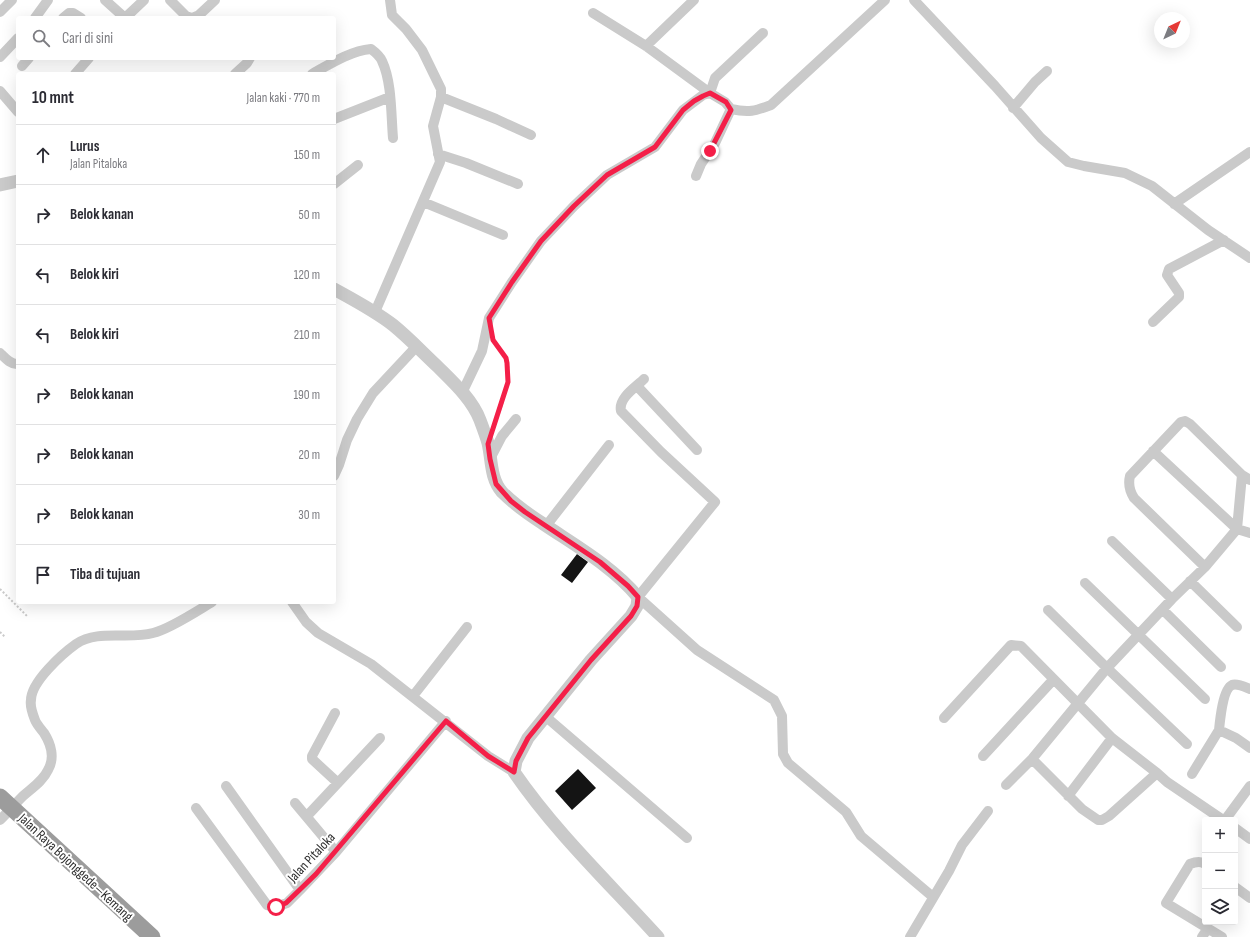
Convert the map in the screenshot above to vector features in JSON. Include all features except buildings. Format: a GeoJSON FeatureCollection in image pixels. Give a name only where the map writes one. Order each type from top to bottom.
{"type":"FeatureCollection","features":[{"type":"Feature","properties":{"kind":"highway","name":"Jalan Raya Bojonggede—Kemang"},"geometry":{"type":"LineString","coordinates":[[6,802],[152,937]]}},
{"type":"Feature","properties":{"kind":"street"},"geometry":{"type":"LineString","coordinates":[[0,12],[12,0]]}},
{"type":"Feature","properties":{"kind":"street"},"geometry":{"type":"LineString","coordinates":[[36,16],[48,0]]}},
{"type":"Feature","properties":{"kind":"street"},"geometry":{"type":"LineString","coordinates":[[105,0],[123,16]]}},
{"type":"Feature","properties":{"kind":"street"},"geometry":{"type":"LineString","coordinates":[[127,16],[144,0]]}},
{"type":"Feature","properties":{"kind":"street"},"geometry":{"type":"LineString","coordinates":[[170,0],[186,16]]}},
{"type":"Feature","properties":{"kind":"street"},"geometry":{"type":"LineString","coordinates":[[197,16],[215,0]]}},
{"type":"Feature","properties":{"kind":"street"},"geometry":{"type":"LineString","coordinates":[[375,312],[440,162],[432,126],[441,97],[441,89],[422,50],[406,29],[392,15],[390,0]]}},
{"type":"Feature","properties":{"kind":"street"},"geometry":{"type":"LineString","coordinates":[[646,46],[694,0]]}},
{"type":"Feature","properties":{"kind":"street"},"geometry":{"type":"LineString","coordinates":[[731,110],[751,112],[771,105],[885,0]]}},
{"type":"Feature","properties":{"kind":"street"},"geometry":{"type":"LineString","coordinates":[[914,0],[1041,138],[1068,162],[1125,173],[1152,186],[1174,204],[1250,258]]}},
{"type":"Feature","properties":{"kind":"street"},"geometry":{"type":"LineString","coordinates":[[65,16],[69,13],[73,13],[78,16]]}},
{"type":"Feature","properties":{"kind":"street"},"geometry":{"type":"LineString","coordinates":[[592,13],[646,46],[710,93],[726,102],[731,110]]}},
{"type":"Feature","properties":{"kind":"street"},"geometry":{"type":"LineString","coordinates":[[462,392],[482,351],[489,318],[541,241],[574,206],[607,175],[655,147],[683,110],[698,98],[710,93],[715,78],[763,33]]}},
{"type":"Feature","properties":{"kind":"street"},"geometry":{"type":"LineString","coordinates":[[0,57],[16,40]]}},
{"type":"Feature","properties":{"kind":"street"},"geometry":{"type":"LineString","coordinates":[[316,72],[362,50],[371,49],[377,54],[382,60],[387,78],[393,138]]}},
{"type":"Feature","properties":{"kind":"street"},"geometry":{"type":"LineString","coordinates":[[77,72],[87,60]]}},
{"type":"Feature","properties":{"kind":"street"},"geometry":{"type":"LineString","coordinates":[[237,72],[249,60]]}},
{"type":"Feature","properties":{"kind":"street"},"geometry":{"type":"LineString","coordinates":[[1013,108],[1035,82],[1047,71]]}},
{"type":"Feature","properties":{"kind":"street"},"geometry":{"type":"LineString","coordinates":[[0,91],[16,110]]}},
{"type":"Feature","properties":{"kind":"street"},"geometry":{"type":"LineString","coordinates":[[336,118],[390,97]]}},
{"type":"Feature","properties":{"kind":"street"},"geometry":{"type":"LineString","coordinates":[[441,97],[496,119],[530,135]]}},
{"type":"Feature","properties":{"kind":"street"},"geometry":{"type":"LineString","coordinates":[[696,176],[701,164],[715,143],[731,110]]}},
{"type":"Feature","properties":{"kind":"street"},"geometry":{"type":"LineString","coordinates":[[1174,204],[1250,152]]}},
{"type":"Feature","properties":{"kind":"street"},"geometry":{"type":"LineString","coordinates":[[438,154],[466,163],[518,184]]}},
{"type":"Feature","properties":{"kind":"street"},"geometry":{"type":"LineString","coordinates":[[337,179],[358,164]]}},
{"type":"Feature","properties":{"kind":"street"},"geometry":{"type":"LineString","coordinates":[[0,185],[16,181]]}},
{"type":"Feature","properties":{"kind":"street"},"geometry":{"type":"LineString","coordinates":[[423,202],[503,235]]}},
{"type":"Feature","properties":{"kind":"street"},"geometry":{"type":"LineString","coordinates":[[1153,322],[1179,297],[1179,293],[1167,275],[1169,270],[1224,240]]}},
{"type":"Feature","properties":{"kind":"street"},"geometry":{"type":"LineString","coordinates":[[336,290],[375,312],[393,325],[448,376],[462,392],[471,403],[480,419],[488,444],[496,484],[502,492],[525,512],[600,562],[697,650],[774,700],[782,716],[783,754],[788,763],[846,812],[861,836],[933,897]]}},
{"type":"Feature","properties":{"kind":"street"},"geometry":{"type":"LineString","coordinates":[[336,472],[347,440],[357,419],[373,393],[416,347]]}},
{"type":"Feature","properties":{"kind":"street"},"geometry":{"type":"LineString","coordinates":[[0,353],[11,363],[16,364]]}},
{"type":"Feature","properties":{"kind":"street"},"geometry":{"type":"LineString","coordinates":[[514,772],[516,761],[521,750],[545,716],[591,660],[631,616],[637,606],[638,597],[715,502],[661,452],[621,411],[620,408],[624,399],[640,382],[697,450]]}},
{"type":"Feature","properties":{"kind":"street"},"geometry":{"type":"LineString","coordinates":[[490,459],[502,436],[516,419]]}},
{"type":"Feature","properties":{"kind":"street"},"geometry":{"type":"LineString","coordinates":[[1006,785],[1032,759],[1107,668],[1172,599],[1205,567],[1237,529],[1246,478],[1190,424],[1185,421],[1181,422],[1130,476],[1130,492],[1134,498],[1205,567]]}},
{"type":"Feature","properties":{"kind":"street"},"geometry":{"type":"LineString","coordinates":[[546,526],[609,445]]}},
{"type":"Feature","properties":{"kind":"street"},"geometry":{"type":"LineString","coordinates":[[1153,451],[1237,529],[1250,533]]}},
{"type":"Feature","properties":{"kind":"street"},"geometry":{"type":"LineString","coordinates":[[1112,541],[1172,599]]}},
{"type":"Feature","properties":{"kind":"street"},"geometry":{"type":"LineString","coordinates":[[1190,581],[1237,627]]}},
{"type":"Feature","properties":{"kind":"street"},"geometry":{"type":"LineString","coordinates":[[1086,582],[1138,635],[1205,699]]}},
{"type":"Feature","properties":{"kind":"street"},"geometry":{"type":"LineString","coordinates":[[0,820],[6,802],[40,781],[50,765],[52,751],[50,743],[35,721],[30,699],[46,671],[77,643],[88,638],[108,636],[134,637],[154,633],[208,604]]}},
{"type":"Feature","properties":{"kind":"street"},"geometry":{"type":"LineString","coordinates":[[293,604],[306,622],[318,633],[371,664],[446,721],[488,756],[514,772],[546,815],[588,864],[658,937]]}},
{"type":"Feature","properties":{"kind":"street"},"geometry":{"type":"LineString","coordinates":[[1048,610],[1187,744]]}},
{"type":"Feature","properties":{"kind":"street"},"geometry":{"type":"LineString","coordinates":[[1162,610],[1221,668]]}},
{"type":"Feature","properties":{"kind":"street"},"geometry":{"type":"LineString","coordinates":[[413,696],[467,627]]}},
{"type":"Feature","properties":{"kind":"street"},"geometry":{"type":"LineString","coordinates":[[944,718],[1011,645],[1021,646],[1112,738],[1167,782],[1220,817]]}},
{"type":"Feature","properties":{"kind":"street"},"geometry":{"type":"LineString","coordinates":[[983,756],[1053,680]]}},
{"type":"Feature","properties":{"kind":"street"},"geometry":{"type":"LineString","coordinates":[[1192,774],[1219,730],[1225,695],[1228,688],[1231,685],[1236,684],[1250,689]]}},
{"type":"Feature","properties":{"kind":"street"},"geometry":{"type":"LineString","coordinates":[[335,713],[312,756],[312,759],[338,783]]}},
{"type":"Feature","properties":{"kind":"street"},"geometry":{"type":"LineString","coordinates":[[545,716],[687,838]]}},
{"type":"Feature","properties":{"kind":"street","name":"Jalan Pitaloka"},"geometry":{"type":"LineString","coordinates":[[196,808],[267,905],[276,907],[286,903],[336,852],[446,721]]}},
{"type":"Feature","properties":{"kind":"street"},"geometry":{"type":"LineString","coordinates":[[1219,730],[1236,738],[1250,748]]}},
{"type":"Feature","properties":{"kind":"street"},"geometry":{"type":"LineString","coordinates":[[306,816],[380,738]]}},
{"type":"Feature","properties":{"kind":"street"},"geometry":{"type":"LineString","coordinates":[[1068,796],[1112,738]]}},
{"type":"Feature","properties":{"kind":"street"},"geometry":{"type":"LineString","coordinates":[[1032,759],[1082,809],[1098,820],[1102,820],[1109,816],[1157,773]]}},
{"type":"Feature","properties":{"kind":"street"},"geometry":{"type":"LineString","coordinates":[[226,786],[300,890]]}},
{"type":"Feature","properties":{"kind":"street"},"geometry":{"type":"LineString","coordinates":[[1226,817],[1250,786]]}},
{"type":"Feature","properties":{"kind":"street"},"geometry":{"type":"LineString","coordinates":[[295,803],[336,852]]}},
{"type":"Feature","properties":{"kind":"street"},"geometry":{"type":"LineString","coordinates":[[910,937],[949,871],[962,845],[988,811]]}},
{"type":"Feature","properties":{"kind":"street"},"geometry":{"type":"LineString","coordinates":[[1238,830],[1250,839]]}},
{"type":"Feature","properties":{"kind":"street"},"geometry":{"type":"LineString","coordinates":[[1202,863],[1196,862],[1190,864],[1166,903],[1222,937]]}},
{"type":"Feature","properties":{"kind":"street"},"geometry":{"type":"LineString","coordinates":[[1238,889],[1250,898]]}},
{"type":"Feature","properties":{"kind":"street"},"geometry":{"type":"LineString","coordinates":[[1202,937],[1208,928]]}},
{"type":"Feature","properties":{"kind":"path"},"geometry":{"type":"LineString","coordinates":[[488,444],[508,382],[506,358],[493,340]]}},
{"type":"Feature","properties":{"kind":"path"},"geometry":{"type":"LineString","coordinates":[[0,589],[27,616]]}},
{"type":"Feature","properties":{"kind":"path"},"geometry":{"type":"LineString","coordinates":[[0,632],[4,637]]}},
{"type":"Feature","properties":{"kind":"route"},"geometry":{"type":"LineString","coordinates":[[276,907],[286,903],[316,874],[446,721],[488,756],[514,772],[516,761],[528,738],[591,660],[631,616],[637,606],[638,597],[628,586],[600,562],[525,512],[511,501],[496,484],[488,444],[502,405],[508,382],[506,358],[493,340],[489,318],[541,241],[574,206],[607,175],[655,147],[683,110],[694,101],[710,93],[726,102],[731,110],[710,151]]}}]}
